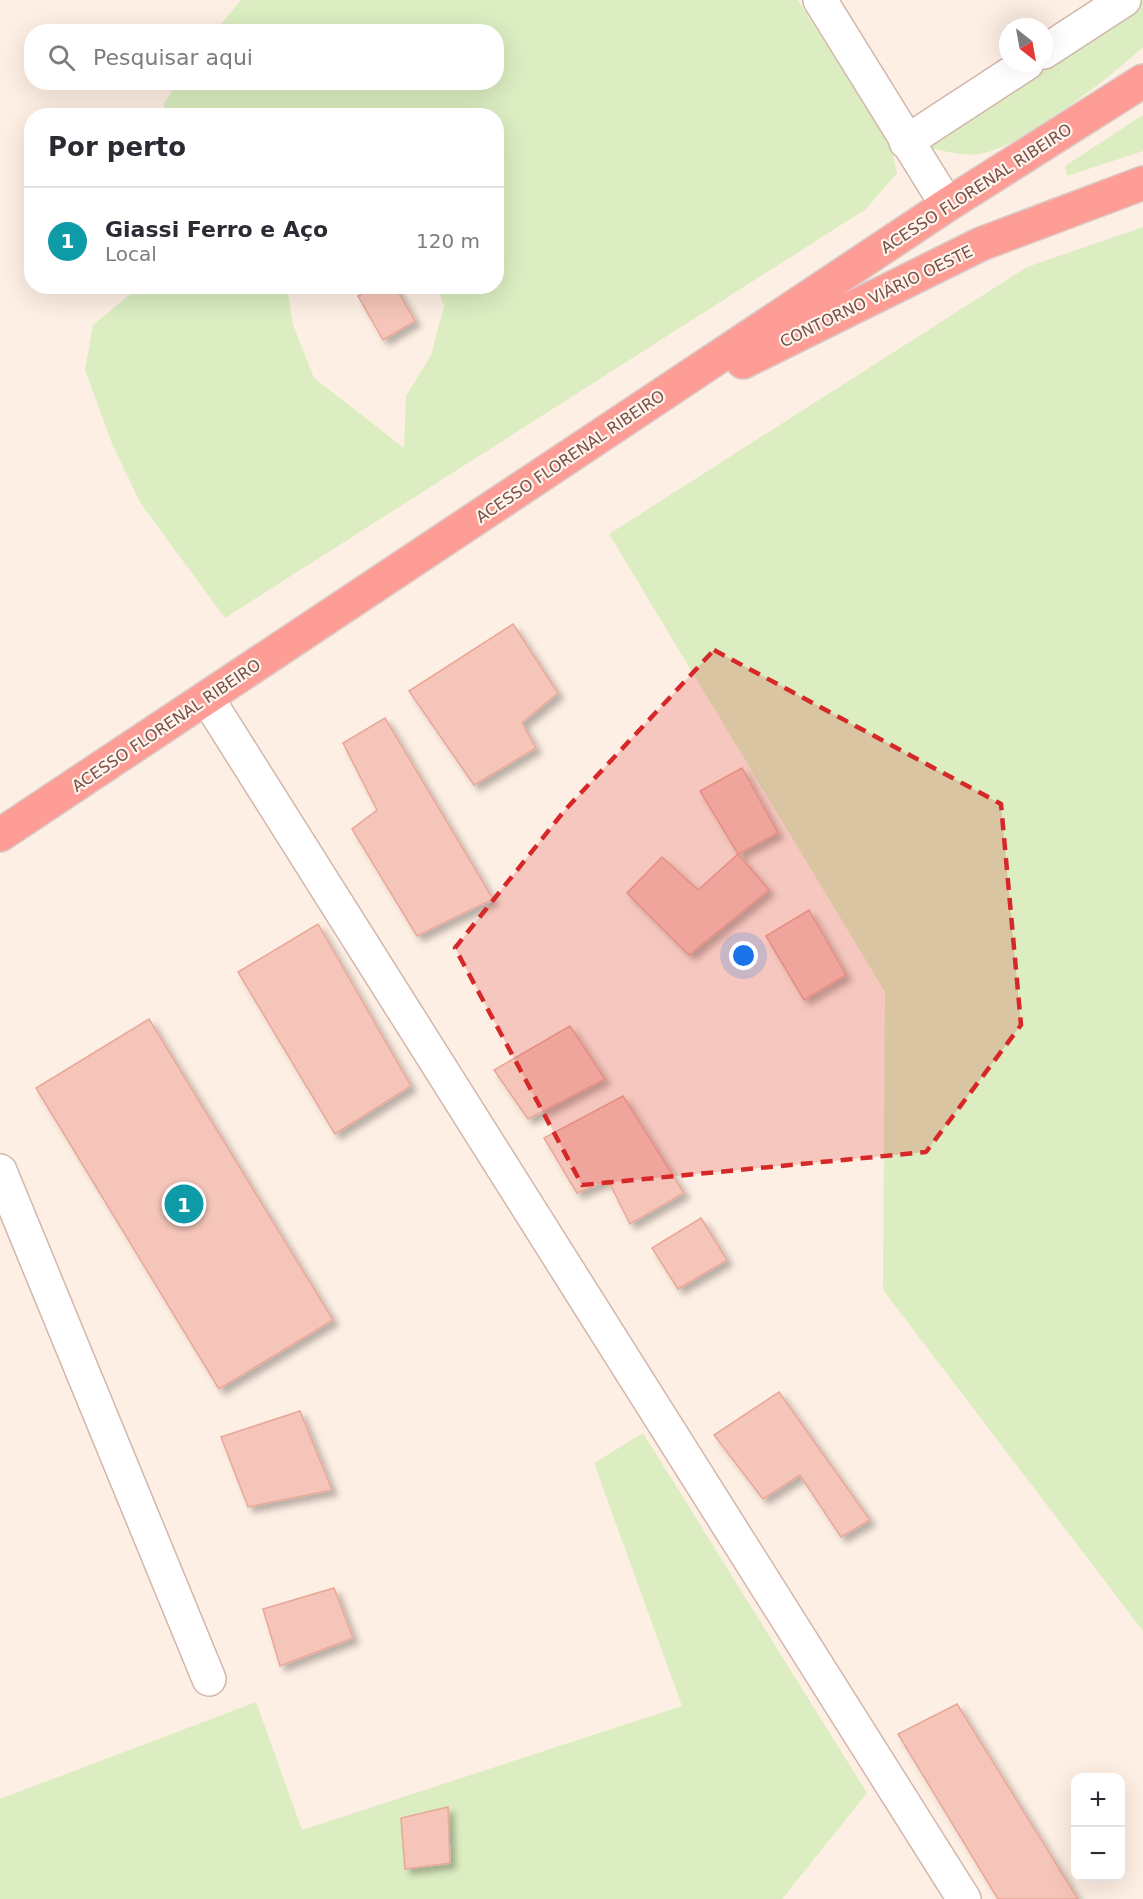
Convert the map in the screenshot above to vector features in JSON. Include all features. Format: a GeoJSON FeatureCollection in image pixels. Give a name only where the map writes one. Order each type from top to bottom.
{"type":"FeatureCollection","features":[{"type":"Feature","properties":{"kind":"highway","name":"ACESSO FLORENAL RIBEIRO"},"geometry":{"type":"LineString","coordinates":[[0,836],[947,205],[1143,81]]}},
{"type":"Feature","properties":{"kind":"highway","name":"CONTORNO VIÁRIO OESTE"},"geometry":{"type":"LineString","coordinates":[[616,425],[981,244],[1143,183]]}},
{"type":"Feature","properties":{"kind":"street"},"geometry":{"type":"LineString","coordinates":[[820,0],[947,205]]}},
{"type":"Feature","properties":{"kind":"street"},"geometry":{"type":"LineString","coordinates":[[1053,46],[1124,0]]}},
{"type":"Feature","properties":{"kind":"street"},"geometry":{"type":"LineString","coordinates":[[906,142],[1014,72]]}},
{"type":"Feature","properties":{"kind":"street"},"geometry":{"type":"LineString","coordinates":[[207,698],[964,1899]]}},
{"type":"Feature","properties":{"kind":"street"},"geometry":{"type":"LineString","coordinates":[[0,1171],[209,1679]]}},
{"type":"Feature","properties":{"kind":"highlighted area"},"geometry":{"type":"Polygon","coordinates":[[[714,650],[1001,804],[1021,1025],[926,1152],[582,1185],[455,948],[565,810],[714,650]]]}},
{"type":"Feature","properties":{"kind":"green space"},"geometry":{"type":"Polygon","coordinates":[[[241,0],[798,0],[890,145],[897,173],[866,209],[225,618],[141,504],[113,446],[85,370],[93,325],[131,294],[288,294],[293,325],[314,378],[404,448],[406,396],[431,355],[444,306],[440,294],[504,294],[504,108],[164,108],[164,103],[173,90],[504,90],[504,24],[221,24],[241,0]]]}},
{"type":"Feature","properties":{"kind":"green space"},"geometry":{"type":"Polygon","coordinates":[[[1143,0],[1143,47],[1119,68],[1054,116],[1011,143],[978,154],[941,151],[920,145],[1028,72],[1053,72],[1053,55],[1143,0]]]}},
{"type":"Feature","properties":{"kind":"green space"},"geometry":{"type":"Polygon","coordinates":[[[1143,115],[1143,151],[1067,176],[1065,166],[1143,115]]]}},
{"type":"Feature","properties":{"kind":"green space"},"geometry":{"type":"Polygon","coordinates":[[[1143,227],[1143,1631],[883,1290],[885,992],[609,534],[1027,267],[1143,227]]]}},
{"type":"Feature","properties":{"kind":"green space"},"geometry":{"type":"Polygon","coordinates":[[[643,1433],[867,1793],[782,1899],[0,1899],[0,1799],[256,1702],[302,1830],[682,1706],[594,1463],[643,1433]]]}},
{"type":"Feature","properties":{"kind":"building"},"geometry":{"type":"Polygon","coordinates":[[[361,294],[400,294],[415,321],[383,340],[358,296],[361,294]]]}},
{"type":"Feature","properties":{"kind":"building"},"geometry":{"type":"Polygon","coordinates":[[[513,624],[558,693],[522,723],[536,748],[474,785],[409,691],[513,624]]]}},
{"type":"Feature","properties":{"kind":"building"},"geometry":{"type":"Polygon","coordinates":[[[385,718],[493,899],[417,936],[352,829],[377,810],[343,743],[385,718]]]}},
{"type":"Feature","properties":{"kind":"building"},"geometry":{"type":"Polygon","coordinates":[[[742,768],[778,833],[738,854],[700,791],[742,768]]]}},
{"type":"Feature","properties":{"kind":"building"},"geometry":{"type":"Polygon","coordinates":[[[738,854],[769,890],[689,955],[627,893],[662,857],[698,890],[738,854]]]}},
{"type":"Feature","properties":{"kind":"building"},"geometry":{"type":"Polygon","coordinates":[[[809,910],[846,975],[804,1000],[766,936],[809,910]]]}},
{"type":"Feature","properties":{"kind":"building"},"geometry":{"type":"Polygon","coordinates":[[[318,924],[411,1086],[335,1134],[238,972],[318,924]]]}},
{"type":"Feature","properties":{"kind":"building"},"geometry":{"type":"Polygon","coordinates":[[[149,1019],[333,1320],[219,1389],[36,1088],[149,1019]]]}},
{"type":"Feature","properties":{"kind":"building"},"geometry":{"type":"Polygon","coordinates":[[[570,1026],[605,1079],[528,1119],[494,1070],[570,1026]]]}},
{"type":"Feature","properties":{"kind":"building"},"geometry":{"type":"Polygon","coordinates":[[[623,1096],[684,1193],[630,1224],[608,1180],[577,1193],[544,1138],[623,1096]]]}},
{"type":"Feature","properties":{"kind":"building"},"geometry":{"type":"Polygon","coordinates":[[[701,1218],[727,1260],[678,1289],[652,1248],[701,1218]]]}},
{"type":"Feature","properties":{"kind":"building"},"geometry":{"type":"Polygon","coordinates":[[[779,1392],[870,1520],[841,1537],[800,1475],[763,1499],[714,1435],[779,1392]]]}},
{"type":"Feature","properties":{"kind":"building"},"geometry":{"type":"Polygon","coordinates":[[[300,1411],[332,1490],[248,1507],[221,1437],[300,1411]]]}},
{"type":"Feature","properties":{"kind":"building"},"geometry":{"type":"Polygon","coordinates":[[[334,1588],[353,1638],[280,1666],[263,1609],[334,1588]]]}},
{"type":"Feature","properties":{"kind":"building"},"geometry":{"type":"Polygon","coordinates":[[[957,1704],[1078,1899],[998,1899],[898,1734],[957,1704]]]}},
{"type":"Feature","properties":{"kind":"building"},"geometry":{"type":"Polygon","coordinates":[[[448,1807],[450,1863],[405,1869],[401,1818],[448,1807]]]}},
{"type":"Feature","properties":{"kind":"place","name":"Giassi Ferro e Aço"},"geometry":{"type":"Point","coordinates":[184,1204]}}]}
